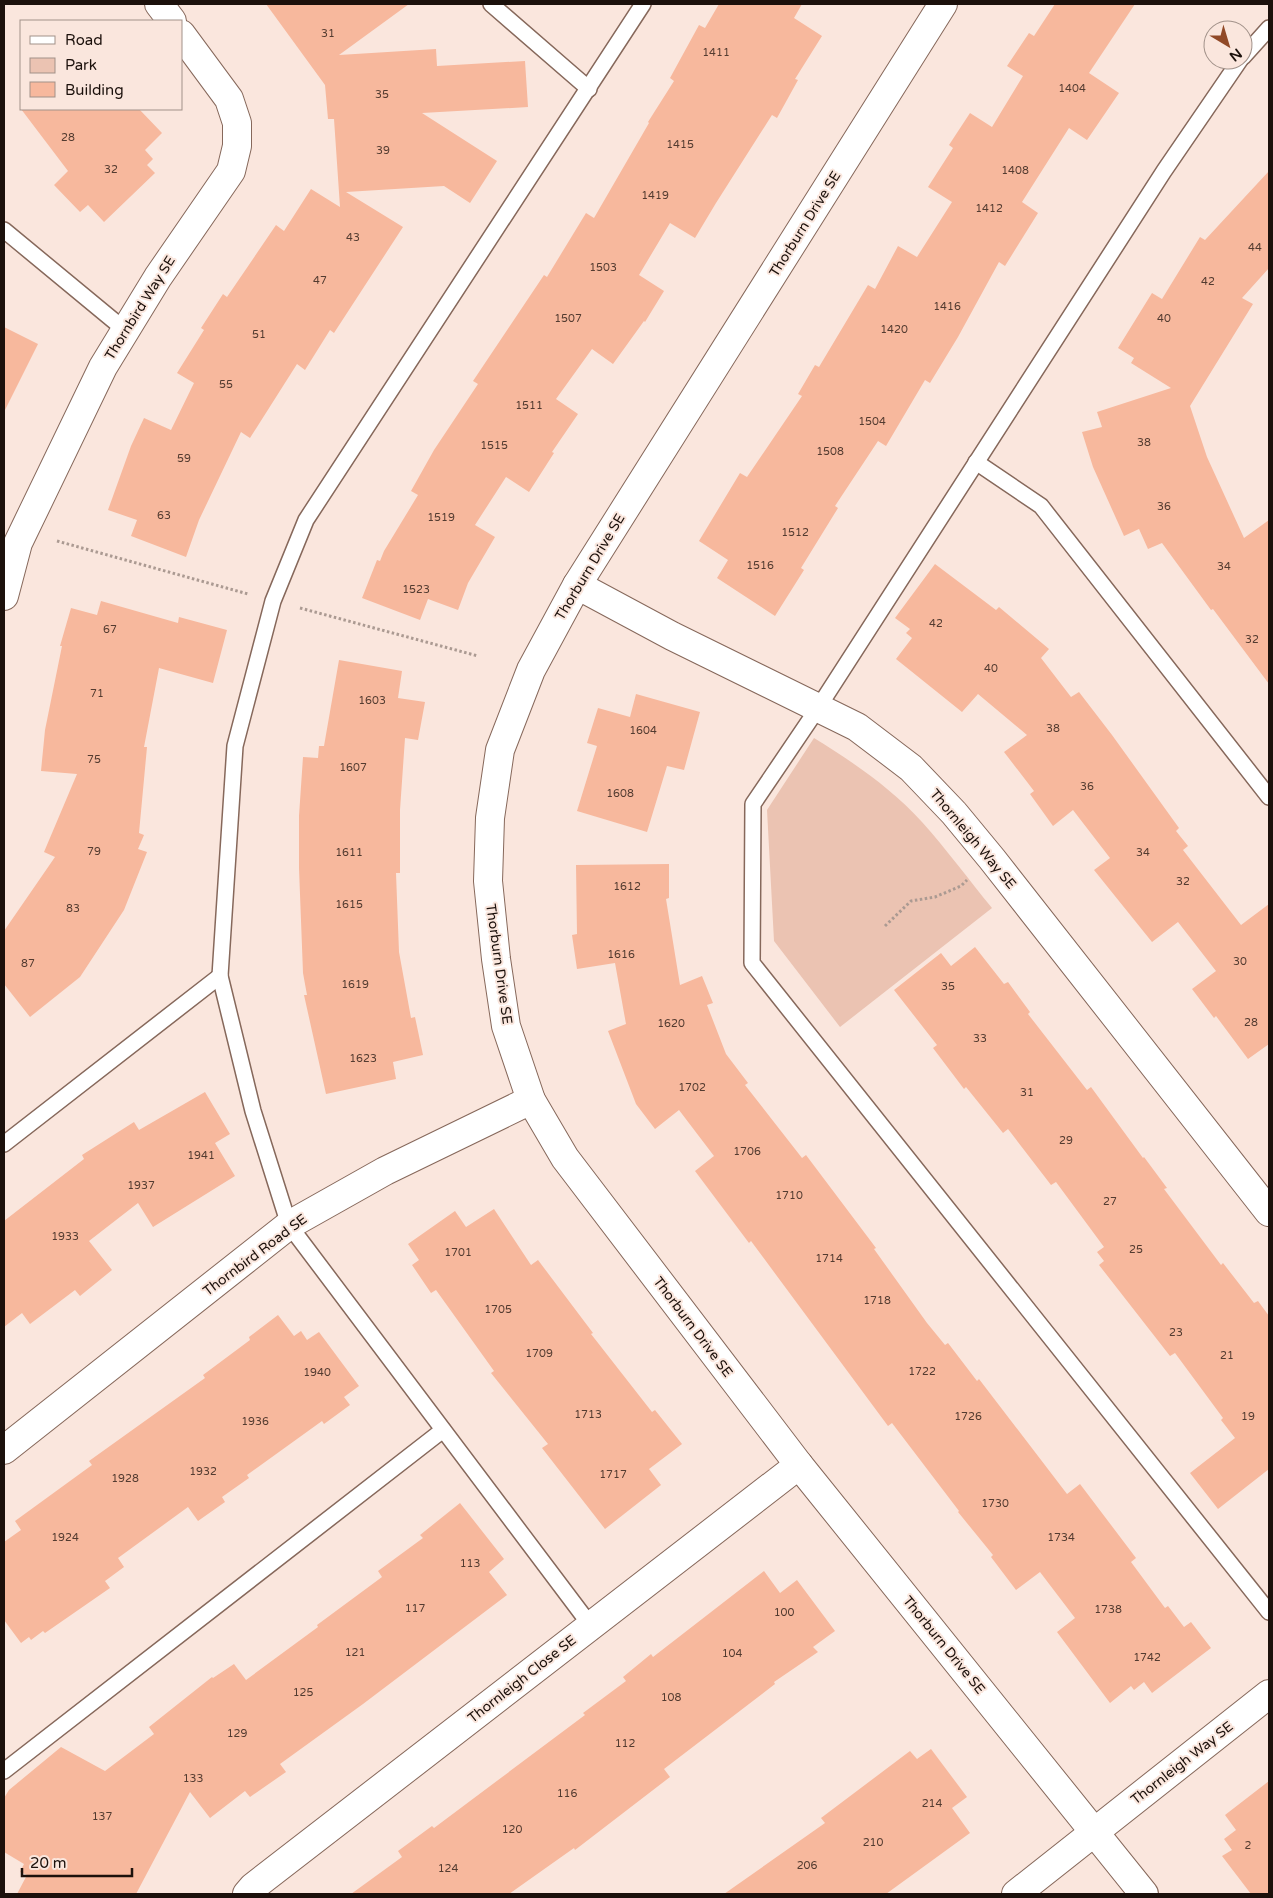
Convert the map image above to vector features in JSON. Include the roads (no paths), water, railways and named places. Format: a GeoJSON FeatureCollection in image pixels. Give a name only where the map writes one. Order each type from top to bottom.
{"type":"FeatureCollection","features":[{"type":"Feature","properties":{"kind":"street"},"geometry":{"type":"LineString","coordinates":[[159,4],[171,20]]}},
{"type":"Feature","properties":{"kind":"street","name":"Thorburn Drive SE"},"geometry":{"type":"LineString","coordinates":[[943,4],[577,585],[531,670],[500,750],[490,818],[488,881],[496,959],[506,1026],[531,1100],[565,1158],[799,1465],[1144,1894]]}},
{"type":"Feature","properties":{"kind":"street","name":"Thornbird Way SE"},"geometry":{"type":"LineString","coordinates":[[4,596],[11,541],[103,367],[158,276],[231,171],[237,146],[237,123],[229,98],[182,35]]}},
{"type":"Feature","properties":{"kind":"street","name":"Thornleigh Way SE"},"geometry":{"type":"LineString","coordinates":[[577,585],[672,636],[858,727],[910,768],[954,813],[992,858],[1269,1212]]}},
{"type":"Feature","properties":{"kind":"street","name":"Thornbird Road SE"},"geometry":{"type":"LineString","coordinates":[[4,1450],[290,1225],[385,1171],[531,1100]]}},
{"type":"Feature","properties":{"kind":"street","name":"Thornleigh Close SE"},"geometry":{"type":"LineString","coordinates":[[247,1894],[252,1887],[799,1465]]}},
{"type":"Feature","properties":{"kind":"street","name":"Thornleigh Way SE"},"geometry":{"type":"LineString","coordinates":[[1095,1832],[1269,1694]]}},
{"type":"Feature","properties":{"kind":"street"},"geometry":{"type":"LineString","coordinates":[[1016,1894],[1095,1832]]}},
{"type":"Feature","properties":{"kind":"lane"},"geometry":{"type":"LineString","coordinates":[[491,4],[589,89]]}},
{"type":"Feature","properties":{"kind":"lane"},"geometry":{"type":"LineString","coordinates":[[591,1626],[290,1225],[253,1111],[220,976],[235,746],[273,601],[302,529],[306,520],[643,4]]}},
{"type":"Feature","properties":{"kind":"lane"},"geometry":{"type":"LineString","coordinates":[[1253,46],[1269,28]]}},
{"type":"Feature","properties":{"kind":"lane"},"geometry":{"type":"LineString","coordinates":[[1233,70],[1164,171],[818,708],[754,804],[752,963],[1269,1612]]}},
{"type":"Feature","properties":{"kind":"lane"},"geometry":{"type":"LineString","coordinates":[[4,230],[125,330]]}},
{"type":"Feature","properties":{"kind":"lane"},"geometry":{"type":"LineString","coordinates":[[976,462],[1041,506],[1269,797]]}},
{"type":"Feature","properties":{"kind":"lane"},"geometry":{"type":"LineString","coordinates":[[4,1144],[220,976]]}},
{"type":"Feature","properties":{"kind":"lane"},"geometry":{"type":"LineString","coordinates":[[4,1771],[443,1430]]}}]}
